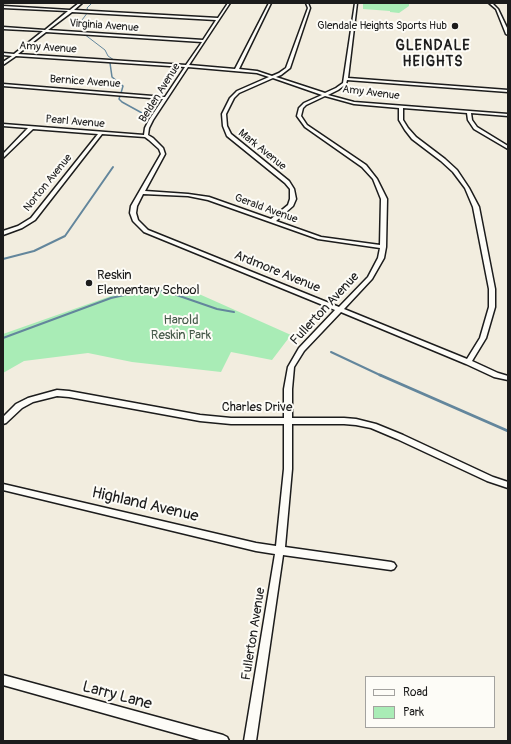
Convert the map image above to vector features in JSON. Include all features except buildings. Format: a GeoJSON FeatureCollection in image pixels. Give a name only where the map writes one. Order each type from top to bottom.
{"type":"FeatureCollection","features":[{"type":"Feature","properties":{"kind":"street"},"geometry":{"type":"LineString","coordinates":[[3,64],[81,3]]}},
{"type":"Feature","properties":{"kind":"street","name":"Belden Avenue"},"geometry":{"type":"LineString","coordinates":[[143,192],[163,154],[161,149],[146,136],[149,124],[229,3]]}},
{"type":"Feature","properties":{"kind":"street"},"geometry":{"type":"LineString","coordinates":[[237,69],[270,3]]}},
{"type":"Feature","properties":{"kind":"street","name":"Mark Avenue"},"geometry":{"type":"LineString","coordinates":[[272,221],[290,206],[293,199],[292,189],[287,182],[229,135],[225,128],[224,114],[236,93],[244,88],[283,73],[288,68],[309,8],[307,3]]}},
{"type":"Feature","properties":{"kind":"street"},"geometry":{"type":"LineString","coordinates":[[356,3],[346,79],[508,91]]}},
{"type":"Feature","properties":{"kind":"street"},"geometry":{"type":"LineString","coordinates":[[490,3],[497,9],[508,34]]}},
{"type":"Feature","properties":{"kind":"street"},"geometry":{"type":"LineString","coordinates":[[3,7],[219,19]]}},
{"type":"Feature","properties":{"kind":"street","name":"Virginia Avenue"},"geometry":{"type":"LineString","coordinates":[[3,28],[204,41]]}},
{"type":"Feature","properties":{"kind":"street","name":"Amy Avenue"},"geometry":{"type":"LineString","coordinates":[[3,54],[237,69],[256,72],[354,103],[508,115]]}},
{"type":"Feature","properties":{"kind":"street","name":"Fullerton Avenue"},"geometry":{"type":"LineString","coordinates":[[250,741],[280,550],[288,469],[288,389],[291,367],[301,350],[338,310],[347,304],[370,278],[381,258],[383,247],[384,199],[381,188],[364,166],[306,126],[299,116],[299,111],[302,106],[342,86],[346,79]]}},
{"type":"Feature","properties":{"kind":"street","name":"Bernice Avenue"},"geometry":{"type":"LineString","coordinates":[[3,85],[166,98]]}},
{"type":"Feature","properties":{"kind":"street"},"geometry":{"type":"LineString","coordinates":[[401,107],[400,116],[406,129],[414,138],[443,160],[455,172],[467,188],[476,207],[492,289],[492,307],[483,338],[468,362]]}},
{"type":"Feature","properties":{"kind":"street"},"geometry":{"type":"LineString","coordinates":[[469,112],[470,120],[476,128],[508,148]]}},
{"type":"Feature","properties":{"kind":"street","name":"Pearl Avenue"},"geometry":{"type":"LineString","coordinates":[[3,125],[146,136]]}},
{"type":"Feature","properties":{"kind":"street"},"geometry":{"type":"LineString","coordinates":[[3,157],[32,127]]}},
{"type":"Feature","properties":{"kind":"street","name":"Norton Avenue"},"geometry":{"type":"LineString","coordinates":[[3,233],[20,227],[33,219],[101,133]]}},
{"type":"Feature","properties":{"kind":"street","name":"Gerald Avenue"},"geometry":{"type":"LineString","coordinates":[[143,192],[188,195],[209,199],[320,238],[346,243],[383,247]]}},
{"type":"Feature","properties":{"kind":"street","name":"Ardmore Avenue"},"geometry":{"type":"LineString","coordinates":[[143,192],[134,206],[136,221],[140,226],[158,236],[468,362],[496,375],[508,378]]}},
{"type":"Feature","properties":{"kind":"street","name":"Charles Drive"},"geometry":{"type":"LineString","coordinates":[[3,421],[19,406],[42,396],[57,393],[200,418],[231,421],[344,420],[373,426],[508,486]]}},
{"type":"Feature","properties":{"kind":"street","name":"Highland Avenue"},"geometry":{"type":"LineString","coordinates":[[3,488],[256,547],[391,566]]}},
{"type":"Feature","properties":{"kind":"street","name":"Larry Lane"},"geometry":{"type":"LineString","coordinates":[[3,680],[222,741]]}},
{"type":"Feature","properties":{"kind":"green space"},"geometry":{"type":"Polygon","coordinates":[[[363,3],[409,3],[409,6],[399,13],[363,9],[363,3]]]}},
{"type":"Feature","properties":{"kind":"green space","name":"Harold Reskin Park"},"geometry":{"type":"Polygon","coordinates":[[[145,288],[190,290],[291,335],[272,360],[231,352],[221,372],[132,362],[88,353],[24,361],[3,373],[3,334],[111,296],[145,288]]]}},
{"type":"Feature","properties":{"kind":"waterway"},"geometry":{"type":"LineString","coordinates":[[88,11],[87,8],[92,3]]}},
{"type":"Feature","properties":{"kind":"waterway"},"geometry":{"type":"LineString","coordinates":[[82,32],[85,25],[82,20],[88,12]]}},
{"type":"Feature","properties":{"kind":"waterway"},"geometry":{"type":"LineString","coordinates":[[84,34],[105,50],[108,56],[114,60]]}},
{"type":"Feature","properties":{"kind":"waterway"},"geometry":{"type":"LineString","coordinates":[[110,63],[112,77],[123,86],[121,93]]}},
{"type":"Feature","properties":{"kind":"waterway"},"geometry":{"type":"LineString","coordinates":[[120,96],[119,99],[122,102],[142,113]]}},
{"type":"Feature","properties":{"kind":"waterway"},"geometry":{"type":"LineString","coordinates":[[3,259],[34,251],[65,236],[113,167]]}},
{"type":"Feature","properties":{"kind":"waterway"},"geometry":{"type":"LineString","coordinates":[[3,338],[111,298],[138,292],[165,291],[217,309],[234,312]]}},
{"type":"Feature","properties":{"kind":"waterway"},"geometry":{"type":"LineString","coordinates":[[331,352],[382,376]]}},
{"type":"Feature","properties":{"kind":"waterway"},"geometry":{"type":"LineString","coordinates":[[380,375],[508,431]]}},
{"type":"Feature","properties":{"kind":"place","name":"Glendale Heights Sports Hub"},"geometry":{"type":"Point","coordinates":[455,26]}},
{"type":"Feature","properties":{"kind":"place","name":"Reskin Elementary School"},"geometry":{"type":"Point","coordinates":[89,283]}},
{"type":"Feature","properties":{"kind":"district","name":"GLENDALE HEIGHTS"},"geometry":{"type":"Point","coordinates":[433,54]}}]}
